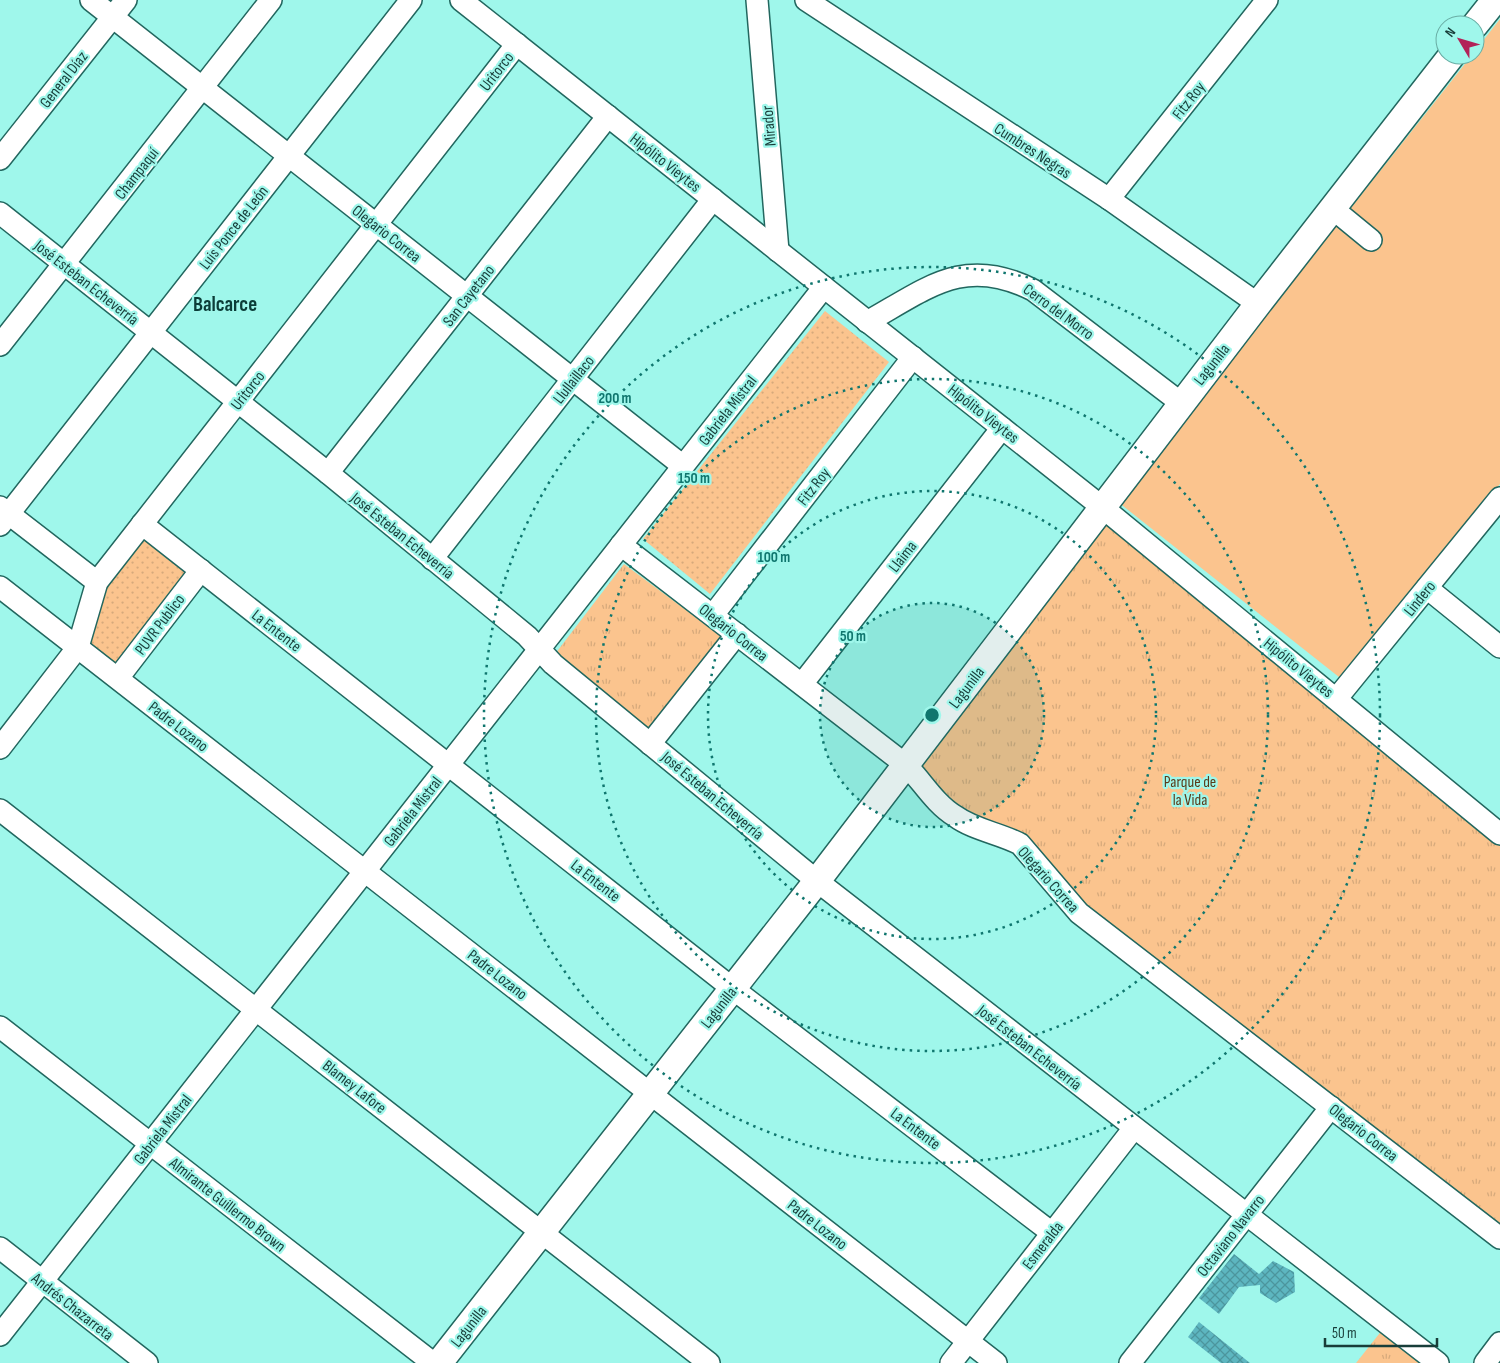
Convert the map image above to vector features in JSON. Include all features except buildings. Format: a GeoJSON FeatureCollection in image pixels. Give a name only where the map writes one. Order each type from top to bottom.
{"type":"FeatureCollection","features":[{"type":"Feature","properties":{"kind":"main road"},"geometry":{"type":"LineString","coordinates":[[1483,15],[1495,0]]}},
{"type":"Feature","properties":{"kind":"main road","name":"Lagunilla"},"geometry":{"type":"LineString","coordinates":[[439,1363],[816,881],[1181,403],[1444,65]]}},
{"type":"Feature","properties":{"kind":"street","name":"Olegario Correa"},"geometry":{"type":"LineString","coordinates":[[91,0],[683,466]]}},
{"type":"Feature","properties":{"kind":"street","name":"General Díaz"},"geometry":{"type":"LineString","coordinates":[[0,159],[126,0]]}},
{"type":"Feature","properties":{"kind":"street","name":"Champaquí"},"geometry":{"type":"LineString","coordinates":[[0,345],[271,0]]}},
{"type":"Feature","properties":{"kind":"street","name":"Luis Ponce de León"},"geometry":{"type":"LineString","coordinates":[[3,515],[151,332],[411,0]]}},
{"type":"Feature","properties":{"kind":"street","name":"Hipólito Vieytes"},"geometry":{"type":"LineString","coordinates":[[461,0],[1102,507],[1337,698],[1500,834]]}},
{"type":"Feature","properties":{"kind":"street","name":"Mirador"},"geometry":{"type":"LineString","coordinates":[[757,0],[778,251]]}},
{"type":"Feature","properties":{"kind":"street","name":"Cumbres Negras"},"geometry":{"type":"LineString","coordinates":[[806,0],[1108,199],[1258,304]]}},
{"type":"Feature","properties":{"kind":"street","name":"Fitz Roy"},"geometry":{"type":"LineString","coordinates":[[1108,199],[1267,0]]}},
{"type":"Feature","properties":{"kind":"street","name":"Uritorco"},"geometry":{"type":"LineString","coordinates":[[0,748],[78,647],[98,582],[517,44]]}},
{"type":"Feature","properties":{"kind":"street","name":"San Cayetano"},"geometry":{"type":"LineString","coordinates":[[328,473],[608,116]]}},
{"type":"Feature","properties":{"kind":"street","name":"Llullaillaco"},"geometry":{"type":"LineString","coordinates":[[432,559],[713,199]]}},
{"type":"Feature","properties":{"kind":"street"},"geometry":{"type":"LineString","coordinates":[[1332,208],[1371,240]]}},
{"type":"Feature","properties":{"kind":"street","name":"José Esteban Echeverría"},"geometry":{"type":"LineString","coordinates":[[0,213],[328,473],[527,636],[553,664],[816,881],[1438,1363]]}},
{"type":"Feature","properties":{"kind":"street","name":"Cerro del Morro"},"geometry":{"type":"LineString","coordinates":[[867,322],[937,283],[962,275],[994,275],[1017,282],[1033,290],[1181,403]]}},
{"type":"Feature","properties":{"kind":"street","name":"Gabriela Mistral"},"geometry":{"type":"LineString","coordinates":[[0,1335],[824,287]]}},
{"type":"Feature","properties":{"kind":"street","name":"Fitz Roy"},"geometry":{"type":"LineString","coordinates":[[713,615],[913,357]]}},
{"type":"Feature","properties":{"kind":"street","name":"Llaima"},"geometry":{"type":"LineString","coordinates":[[802,684],[1002,428]]}},
{"type":"Feature","properties":{"kind":"street","name":"Lindero"},"geometry":{"type":"LineString","coordinates":[[1337,698],[1500,498]]}},
{"type":"Feature","properties":{"kind":"street"},"geometry":{"type":"LineString","coordinates":[[3,515],[98,582]]}},
{"type":"Feature","properties":{"kind":"street","name":"La Entente"},"geometry":{"type":"LineString","coordinates":[[142,524],[732,988],[1052,1232]]}},
{"type":"Feature","properties":{"kind":"street","name":"Olegario Correa"},"geometry":{"type":"LineString","coordinates":[[622,544],[906,764],[954,816],[974,827],[1006,837],[1020,844],[1079,913],[1500,1238]]}},
{"type":"Feature","properties":{"kind":"street","name":"PUVR Publico"},"geometry":{"type":"LineString","coordinates":[[118,678],[201,570]]}},
{"type":"Feature","properties":{"kind":"street","name":"Padre Lozano"},"geometry":{"type":"LineString","coordinates":[[0,586],[996,1363]]}},
{"type":"Feature","properties":{"kind":"street"},"geometry":{"type":"LineString","coordinates":[[1427,588],[1500,647]]}},
{"type":"Feature","properties":{"kind":"street"},"geometry":{"type":"LineString","coordinates":[[650,744],[737,634]]}},
{"type":"Feature","properties":{"kind":"street","name":"Blamey Lafore"},"geometry":{"type":"LineString","coordinates":[[0,810],[709,1363]]}},
{"type":"Feature","properties":{"kind":"street","name":"Almirante Guillermo Brown"},"geometry":{"type":"LineString","coordinates":[[0,1027],[432,1363]]}},
{"type":"Feature","properties":{"kind":"street","name":"Octaviano Navarro"},"geometry":{"type":"LineString","coordinates":[[1130,1363],[1332,1107]]}},
{"type":"Feature","properties":{"kind":"street","name":"Esmeralda"},"geometry":{"type":"LineString","coordinates":[[951,1363],[1134,1128]]}},
{"type":"Feature","properties":{"kind":"street","name":"Andrés Chazarreta"},"geometry":{"type":"LineString","coordinates":[[0,1248],[147,1363]]}},
{"type":"Feature","properties":{"kind":"street"},"geometry":{"type":"LineString","coordinates":[[1485,1363],[1500,1343]]}},
{"type":"Feature","properties":{"kind":"green space"},"geometry":{"type":"Polygon","coordinates":[[[1500,19],[1500,484],[1344,681],[1118,502],[1464,65],[1485,65],[1485,38],[1500,19]]]}},
{"type":"Feature","properties":{"kind":"green space"},"geometry":{"type":"Polygon","coordinates":[[[825,311],[889,362],[710,594],[643,539],[825,311]]]}},
{"type":"Feature","properties":{"kind":"green space","name":"Parque de la Vida"},"geometry":{"type":"Polygon","coordinates":[[[1102,507],[1500,834],[1500,1238],[1079,913],[1031,855],[974,827],[906,765],[1102,507]]]}},
{"type":"Feature","properties":{"kind":"green space"},"geometry":{"type":"Polygon","coordinates":[[[143,533],[193,570],[117,669],[87,646],[107,581],[143,533]]]}},
{"type":"Feature","properties":{"kind":"green space"},"geometry":{"type":"Polygon","coordinates":[[[624,564],[725,639],[653,731],[555,654],[624,564]]]}},
{"type":"Feature","properties":{"kind":"green space"},"geometry":{"type":"Polygon","coordinates":[[[1383,1329],[1425,1363],[1356,1363],[1383,1329]]]}},
{"type":"Feature","properties":{"kind":"district","name":"Balcarce"},"geometry":{"type":"Point","coordinates":[225,304]}}]}
